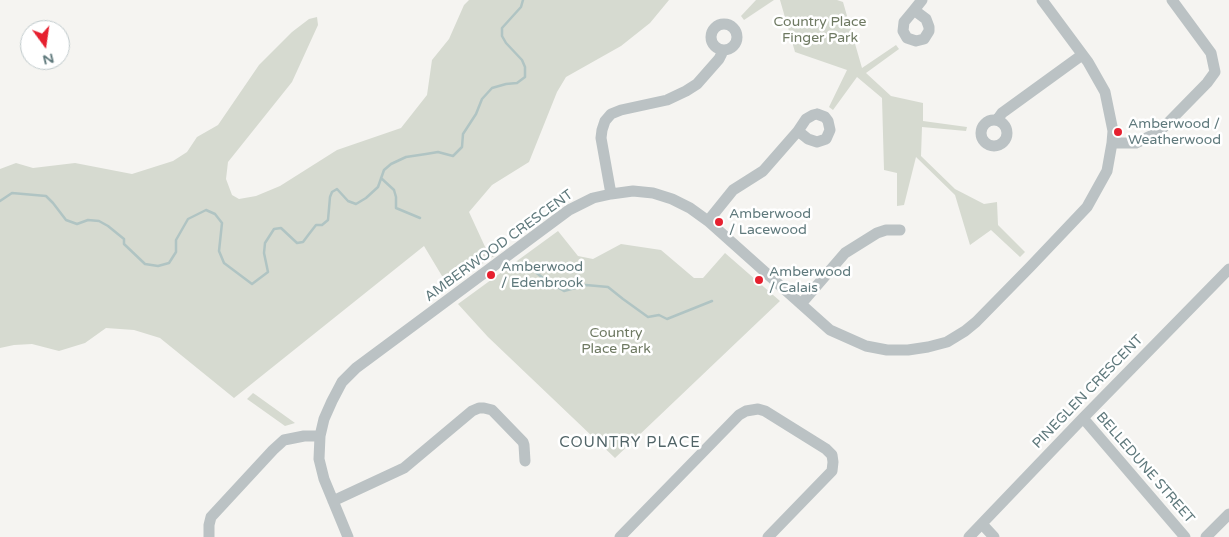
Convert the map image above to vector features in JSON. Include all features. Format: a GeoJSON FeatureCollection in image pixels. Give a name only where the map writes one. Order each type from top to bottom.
{"type":"FeatureCollection","features":[{"type":"Feature","properties":{"kind":"street"},"geometry":{"type":"LineString","coordinates":[[914,10],[922,0]]}},
{"type":"Feature","properties":{"kind":"street","name":"AMBERWOOD CRESCENT"},"geometry":{"type":"LineString","coordinates":[[348,537],[324,479],[319,459],[320,436],[324,419],[342,382],[356,368],[569,210],[593,198],[634,191],[653,193],[672,199],[690,208],[708,221],[830,330],[866,346],[887,350],[908,350],[928,347],[947,342],[976,322],[1088,207],[1107,172],[1114,131],[1105,92],[1096,74],[1042,0]]}},
{"type":"Feature","properties":{"kind":"street"},"geometry":{"type":"LineString","coordinates":[[1112,144],[1136,143],[1159,132],[1207,84],[1215,72],[1211,53],[1172,0]]}},
{"type":"Feature","properties":{"kind":"street"},"geometry":{"type":"LineString","coordinates":[[611,194],[601,138],[605,121],[611,114],[621,110],[668,100],[686,91],[696,84],[719,59],[723,51]]}},
{"type":"Feature","properties":{"kind":"street"},"geometry":{"type":"LineString","coordinates":[[997,120],[1002,113],[1082,55]]}},
{"type":"Feature","properties":{"kind":"street"},"geometry":{"type":"LineString","coordinates":[[708,221],[733,190],[763,171],[798,131]]}},
{"type":"Feature","properties":{"kind":"street"},"geometry":{"type":"LineString","coordinates":[[801,304],[845,253],[878,233],[886,230],[900,230]]}},
{"type":"Feature","properties":{"kind":"street","name":"PINEGLEN CRESCENT"},"geometry":{"type":"LineString","coordinates":[[969,537],[1229,269]]}},
{"type":"Feature","properties":{"kind":"street"},"geometry":{"type":"LineString","coordinates":[[333,501],[404,468],[479,408],[492,410],[523,442],[525,461]]}},
{"type":"Feature","properties":{"kind":"street"},"geometry":{"type":"LineString","coordinates":[[620,537],[739,415],[746,411],[758,409],[766,411],[826,449],[832,455],[833,462],[832,471],[768,537]]}},
{"type":"Feature","properties":{"kind":"street","name":"BELLEDUNE STREET"},"geometry":{"type":"LineString","coordinates":[[1083,418],[1185,537]]}},
{"type":"Feature","properties":{"kind":"street"},"geometry":{"type":"LineString","coordinates":[[210,537],[209,525],[211,517],[273,450],[284,440],[304,436],[320,436]]}},
{"type":"Feature","properties":{"kind":"street"},"geometry":{"type":"LineString","coordinates":[[1206,537],[1229,514]]}},
{"type":"Feature","properties":{"kind":"street"},"geometry":{"type":"LineString","coordinates":[[982,524],[994,537]]}},
{"type":"Feature","properties":{"kind":"green space"},"geometry":{"type":"Polygon","coordinates":[[[469,0],[669,0],[650,23],[621,46],[566,77],[557,92],[529,162],[492,185],[469,212],[487,251],[494,256],[459,279],[442,276],[424,246],[234,398],[160,338],[134,330],[106,328],[85,343],[59,351],[32,344],[0,348],[0,169],[16,163],[33,168],[75,163],[132,174],[173,161],[187,152],[197,137],[218,125],[259,65],[292,32],[309,19],[317,17],[318,25],[292,82],[228,162],[226,179],[232,195],[239,199],[256,196],[280,186],[337,150],[401,128],[427,95],[432,60],[449,39],[464,5],[469,0]]]}},
{"type":"Feature","properties":{"kind":"green space","name":"Country Place Finger Park"},"geometry":{"type":"Polygon","coordinates":[[[756,0],[774,0],[744,20],[741,16],[756,0]]]}},
{"type":"Feature","properties":{"kind":"green space","name":"Country Place Finger Park"},"geometry":{"type":"Polygon","coordinates":[[[780,0],[837,0],[843,2],[862,68],[896,45],[899,49],[866,73],[891,96],[923,103],[923,121],[967,127],[966,131],[922,127],[921,156],[955,189],[984,204],[997,202],[998,225],[1025,252],[1020,257],[991,230],[970,245],[955,195],[916,157],[904,205],[897,206],[897,173],[884,170],[882,98],[857,77],[833,110],[829,107],[847,70],[795,52],[780,0]]]}},
{"type":"Feature","properties":{"kind":"green space","name":"Country Place Park"},"geometry":{"type":"Polygon","coordinates":[[[558,231],[578,256],[593,259],[621,244],[661,250],[694,278],[703,278],[725,253],[780,301],[615,458],[488,337],[458,304],[558,231]]]}},
{"type":"Feature","properties":{"kind":"green space"},"geometry":{"type":"Polygon","coordinates":[[[253,393],[295,423],[285,426],[247,399],[253,393]]]}},
{"type":"Feature","properties":{"kind":"waterway"},"geometry":{"type":"LineString","coordinates":[[0,201],[12,193],[46,196],[66,220],[77,224],[88,220],[99,221],[124,239],[124,244],[145,264],[158,266],[169,263],[176,252],[176,240],[188,219],[206,210],[215,214],[222,223],[219,251],[224,263],[252,284],[268,272],[264,253],[265,243],[274,229],[281,228],[297,243],[303,242],[316,225],[322,225],[328,220],[330,197],[332,192],[337,189],[348,201],[356,204],[378,187],[384,170],[391,164],[406,157],[438,152],[453,156],[462,147],[463,134],[476,114],[482,99],[492,88],[517,83],[525,77],[525,67],[522,60],[502,36],[502,28],[521,7],[523,0]]}},
{"type":"Feature","properties":{"kind":"waterway"},"geometry":{"type":"LineString","coordinates":[[381,178],[394,190],[396,208],[420,218]]}},
{"type":"Feature","properties":{"kind":"waterway"},"geometry":{"type":"LineString","coordinates":[[527,263],[547,281],[564,291],[586,285],[608,287],[648,317],[659,315],[667,319],[712,301]]}},
{"type":"Feature","properties":{"kind":"place","name":"Amberwood / Weatherwood"},"geometry":{"type":"Point","coordinates":[1118,132]}},
{"type":"Feature","properties":{"kind":"place","name":"Amberwood / Lacewood"},"geometry":{"type":"Point","coordinates":[719,222]}},
{"type":"Feature","properties":{"kind":"place","name":"Amberwood / Edenbrook"},"geometry":{"type":"Point","coordinates":[491,275]}},
{"type":"Feature","properties":{"kind":"place","name":"Amberwood / Calais"},"geometry":{"type":"Point","coordinates":[759,280]}},
{"type":"Feature","properties":{"kind":"district","name":"COUNTRY PLACE"},"geometry":{"type":"Point","coordinates":[630,443]}}]}
